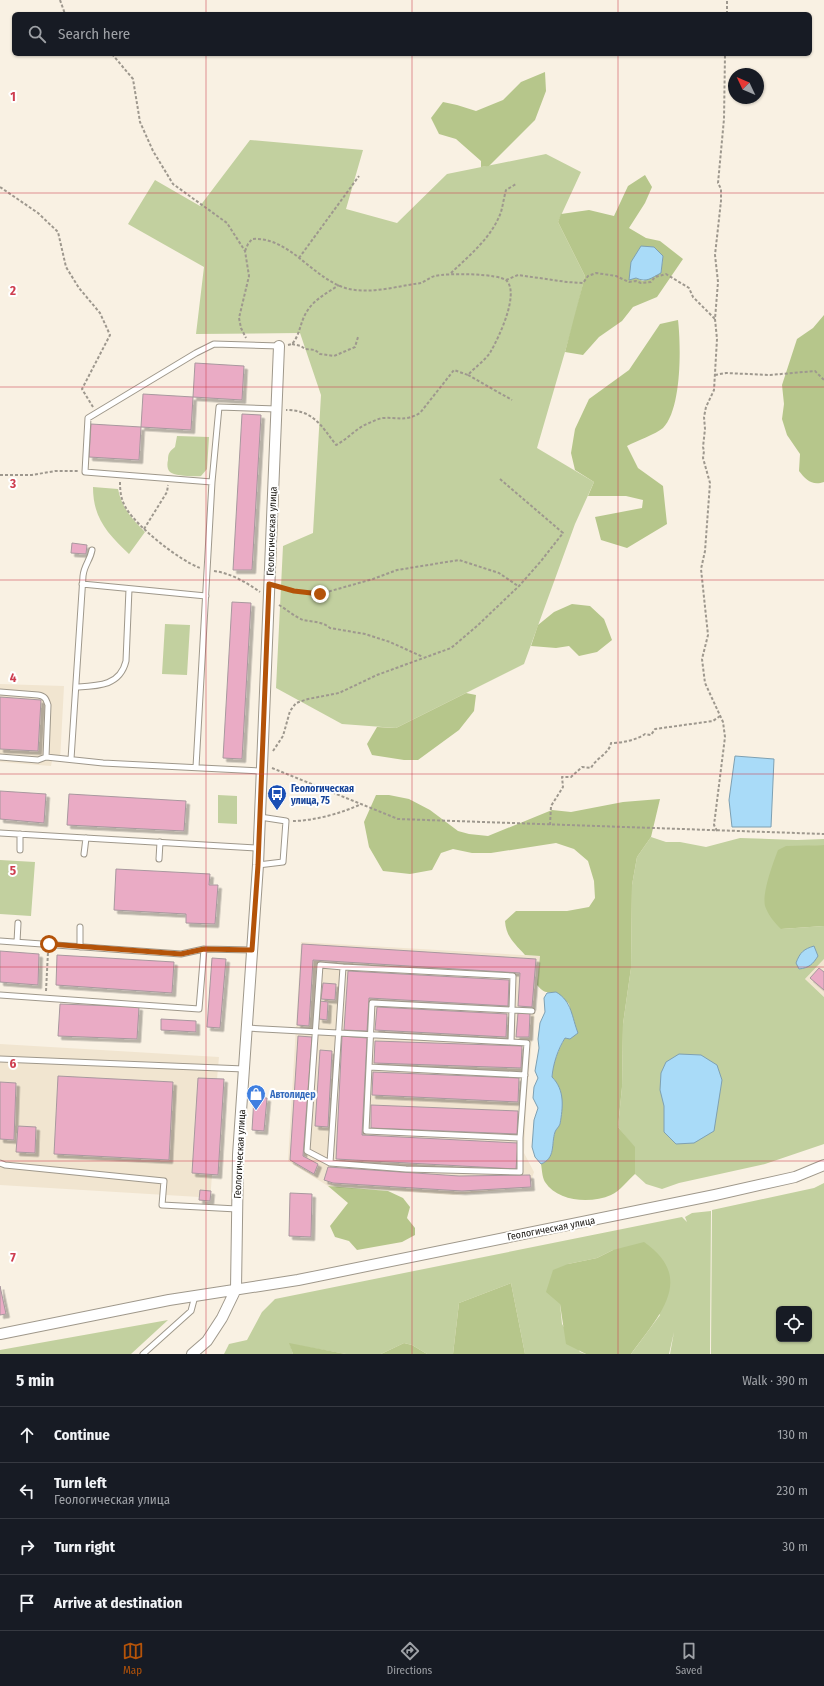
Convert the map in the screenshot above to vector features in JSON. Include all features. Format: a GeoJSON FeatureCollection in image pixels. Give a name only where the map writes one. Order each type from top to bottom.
{"type":"FeatureCollection","features":[{"type":"Feature","properties":{"kind":"street","name":"Геологическая улица"},"geometry":{"type":"LineString","coordinates":[[279,346],[258,865],[238,1155],[236,1289],[298,1280],[715,1195],[795,1177],[824,1165]]}},
{"type":"Feature","properties":{"kind":"street"},"geometry":{"type":"LineString","coordinates":[[0,1334],[236,1289]]}},
{"type":"Feature","properties":{"kind":"street"},"geometry":{"type":"LineString","coordinates":[[192,1354],[207,1341],[222,1318],[236,1289]]}},
{"type":"Feature","properties":{"kind":"lane"},"geometry":{"type":"LineString","coordinates":[[212,482],[85,472],[88,418],[196,353],[214,344],[279,346]]}},
{"type":"Feature","properties":{"kind":"lane"},"geometry":{"type":"LineString","coordinates":[[196,767],[212,482],[219,407],[276,410]]}},
{"type":"Feature","properties":{"kind":"lane"},"geometry":{"type":"LineString","coordinates":[[71,759],[83,570],[90,560],[92,550]]}},
{"type":"Feature","properties":{"kind":"lane"},"geometry":{"type":"LineString","coordinates":[[82,584],[206,596]]}},
{"type":"Feature","properties":{"kind":"lane"},"geometry":{"type":"LineString","coordinates":[[76,688],[108,683],[118,678],[124,669],[126,661],[129,589]]}},
{"type":"Feature","properties":{"kind":"lane"},"geometry":{"type":"LineString","coordinates":[[0,692],[38,695],[43,696],[46,700],[48,705],[46,757]]}},
{"type":"Feature","properties":{"kind":"lane"},"geometry":{"type":"LineString","coordinates":[[0,757],[38,760],[46,757],[103,763],[196,767],[261,767]]}},
{"type":"Feature","properties":{"kind":"lane"},"geometry":{"type":"LineString","coordinates":[[258,865],[283,862],[286,820],[259,817]]}},
{"type":"Feature","properties":{"kind":"lane"},"geometry":{"type":"LineString","coordinates":[[0,833],[258,848]]}},
{"type":"Feature","properties":{"kind":"lane"},"geometry":{"type":"LineString","coordinates":[[20,834],[20,850]]}},
{"type":"Feature","properties":{"kind":"lane"},"geometry":{"type":"LineString","coordinates":[[84,854],[86,838]]}},
{"type":"Feature","properties":{"kind":"lane"},"geometry":{"type":"LineString","coordinates":[[159,859],[160,842]]}},
{"type":"Feature","properties":{"kind":"lane"},"geometry":{"type":"LineString","coordinates":[[17,942],[18,923]]}},
{"type":"Feature","properties":{"kind":"lane"},"geometry":{"type":"LineString","coordinates":[[80,927],[80,946]]}},
{"type":"Feature","properties":{"kind":"lane"},"geometry":{"type":"LineString","coordinates":[[0,941],[181,954],[204,949],[252,950]]}},
{"type":"Feature","properties":{"kind":"lane"},"geometry":{"type":"LineString","coordinates":[[0,995],[200,1009],[204,949]]}},
{"type":"Feature","properties":{"kind":"lane"},"geometry":{"type":"LineString","coordinates":[[247,1028],[317,1032],[338,1033],[371,1035],[528,1043],[520,1138],[520,1172],[406,1169],[330,1163],[307,1151],[317,1032],[320,965],[513,976],[510,1042]]}},
{"type":"Feature","properties":{"kind":"lane"},"geometry":{"type":"LineString","coordinates":[[330,1163],[343,967]]}},
{"type":"Feature","properties":{"kind":"lane"},"geometry":{"type":"LineString","coordinates":[[520,1138],[366,1131],[372,1003],[532,1010]]}},
{"type":"Feature","properties":{"kind":"lane"},"geometry":{"type":"LineString","coordinates":[[0,1059],[244,1069]]}},
{"type":"Feature","properties":{"kind":"lane"},"geometry":{"type":"LineString","coordinates":[[369,1067],[525,1075]]}},
{"type":"Feature","properties":{"kind":"lane"},"geometry":{"type":"LineString","coordinates":[[0,1163],[5,1165],[164,1181],[162,1205],[237,1209]]}},
{"type":"Feature","properties":{"kind":"lane"},"geometry":{"type":"LineString","coordinates":[[143,1354],[191,1311],[195,1296]]}},
{"type":"Feature","properties":{"kind":"path"},"geometry":{"type":"LineString","coordinates":[[60,0],[64,12]]}},
{"type":"Feature","properties":{"kind":"path"},"geometry":{"type":"LineString","coordinates":[[727,0],[727,12]]}},
{"type":"Feature","properties":{"kind":"path"},"geometry":{"type":"LineString","coordinates":[[114,56],[133,79],[140,122],[153,151],[174,184],[227,223],[245,251],[249,276],[239,318],[241,328],[249,345]]}},
{"type":"Feature","properties":{"kind":"path"},"geometry":{"type":"LineString","coordinates":[[717,831],[714,825],[725,737],[723,722],[705,684],[702,659],[708,635],[701,569],[705,550],[710,483],[703,458],[704,451],[702,447],[706,429],[704,417],[706,407],[714,390],[715,376],[714,369],[717,340],[715,319],[718,282],[715,255],[721,201],[721,189],[718,183],[724,119],[725,56]]}},
{"type":"Feature","properties":{"kind":"path"},"geometry":{"type":"LineString","coordinates":[[299,258],[359,176]]}},
{"type":"Feature","properties":{"kind":"path"},"geometry":{"type":"LineString","coordinates":[[451,274],[485,240],[501,211],[506,190],[516,184]]}},
{"type":"Feature","properties":{"kind":"path"},"geometry":{"type":"LineString","coordinates":[[0,187],[38,213],[58,232],[66,267],[79,288],[100,313],[110,335],[82,389],[97,413]]}},
{"type":"Feature","properties":{"kind":"path"},"geometry":{"type":"LineString","coordinates":[[245,251],[252,239],[260,238],[283,247],[312,269],[339,285],[366,291],[421,283],[433,276],[451,274],[496,277],[506,280],[518,275],[583,283],[588,276],[596,273],[616,276],[629,282],[636,281],[642,283],[650,282],[656,277],[666,274],[689,288],[693,297],[715,319]]}},
{"type":"Feature","properties":{"kind":"path"},"geometry":{"type":"LineString","coordinates":[[468,375],[491,352],[503,325],[512,297],[506,280]]}},
{"type":"Feature","properties":{"kind":"path"},"geometry":{"type":"LineString","coordinates":[[292,344],[296,340],[306,313],[314,302],[339,285]]}},
{"type":"Feature","properties":{"kind":"path"},"geometry":{"type":"LineString","coordinates":[[279,346],[292,344],[301,346],[305,349],[315,350],[320,354],[334,356],[355,347],[358,337]]}},
{"type":"Feature","properties":{"kind":"path"},"geometry":{"type":"LineString","coordinates":[[276,410],[298,410],[313,417],[336,445],[345,441],[357,430],[367,424],[383,418],[396,420],[412,417],[420,413],[454,370],[468,375],[512,400]]}},
{"type":"Feature","properties":{"kind":"path"},"geometry":{"type":"LineString","coordinates":[[715,376],[726,373],[770,375],[815,371],[824,380]]}},
{"type":"Feature","properties":{"kind":"path"},"geometry":{"type":"LineString","coordinates":[[0,475],[32,476],[55,471],[85,472]]}},
{"type":"Feature","properties":{"kind":"path"},"geometry":{"type":"LineString","coordinates":[[120,474],[121,499],[126,509],[144,529],[188,564],[207,570],[223,572],[250,585],[268,599],[302,619],[327,625],[330,628],[365,634],[390,642],[424,657]]}},
{"type":"Feature","properties":{"kind":"path"},"geometry":{"type":"LineString","coordinates":[[144,529],[167,492],[169,479]]}},
{"type":"Feature","properties":{"kind":"path"},"geometry":{"type":"LineString","coordinates":[[500,479],[563,533],[541,561],[519,586],[477,626],[451,648],[377,675],[339,693],[296,703],[290,711],[283,736],[261,767],[398,819],[824,834]]}},
{"type":"Feature","properties":{"kind":"path"},"geometry":{"type":"LineString","coordinates":[[269,584],[294,591],[320,594],[397,570],[458,560],[499,573],[519,586]]}},
{"type":"Feature","properties":{"kind":"path"},"geometry":{"type":"LineString","coordinates":[[550,825],[551,806],[563,787],[562,778],[571,777],[582,768],[591,768],[594,761],[610,748],[611,743],[622,743],[631,739],[638,739],[645,734],[651,735],[655,729],[713,721],[720,716]]}},
{"type":"Feature","properties":{"kind":"path"},"geometry":{"type":"LineString","coordinates":[[286,820],[302,821],[351,809],[361,804]]}},
{"type":"Feature","properties":{"kind":"path"},"geometry":{"type":"LineString","coordinates":[[47,998],[46,986],[49,944]]}},
{"type":"Feature","properties":{"kind":"shaded area"},"geometry":{"type":"Polygon","coordinates":[[[0,684],[64,686],[60,761],[52,761],[51,766],[0,762],[0,684]]]}},
{"type":"Feature","properties":{"kind":"shaded area"},"geometry":{"type":"Polygon","coordinates":[[[301,942],[540,956],[527,1093],[524,1153],[534,1172],[529,1187],[453,1195],[328,1186],[288,1161],[301,942]]]}},
{"type":"Feature","properties":{"kind":"shaded area"},"geometry":{"type":"Polygon","coordinates":[[[824,959],[824,997],[805,979],[824,959]]]}},
{"type":"Feature","properties":{"kind":"shaded area"},"geometry":{"type":"Polygon","coordinates":[[[0,1044],[219,1057],[217,1079],[224,1079],[219,1172],[218,1175],[212,1175],[210,1201],[199,1200],[199,1197],[0,1185],[0,1044]]]}},
{"type":"Feature","properties":{"kind":"green space"},"geometry":{"type":"Polygon","coordinates":[[[545,72],[546,91],[535,120],[489,166],[481,167],[481,161],[456,139],[439,134],[431,118],[443,102],[476,111],[503,100],[521,82],[545,72]]]}},
{"type":"Feature","properties":{"kind":"green space"},"geometry":{"type":"Polygon","coordinates":[[[250,140],[363,150],[346,209],[397,223],[447,174],[546,154],[581,172],[558,222],[585,276],[574,321],[537,448],[594,482],[575,524],[524,664],[396,728],[342,724],[276,688],[283,546],[313,533],[321,395],[300,333],[196,334],[204,267],[128,224],[155,180],[200,206],[250,140]]]}},
{"type":"Feature","properties":{"kind":"green space"},"geometry":{"type":"Polygon","coordinates":[[[645,175],[652,187],[645,203],[629,228],[646,238],[660,241],[683,259],[657,297],[633,307],[622,321],[599,337],[583,355],[565,352],[585,276],[558,222],[561,214],[589,210],[614,216],[628,186],[645,175]],[[663,256],[629,279],[636,278],[643,281],[661,272],[663,256]]]}},
{"type":"Feature","properties":{"kind":"green space"},"geometry":{"type":"Polygon","coordinates":[[[824,315],[824,482],[813,483],[804,477],[799,471],[800,454],[787,435],[782,419],[784,404],[782,385],[797,339],[813,328],[824,315]]]}},
{"type":"Feature","properties":{"kind":"green space"},"geometry":{"type":"Polygon","coordinates":[[[678,320],[680,360],[674,407],[663,428],[627,446],[638,468],[663,486],[667,524],[627,548],[601,540],[595,517],[642,508],[643,500],[626,496],[588,496],[594,482],[575,470],[571,453],[575,429],[589,399],[629,370],[660,324],[678,320]]]}},
{"type":"Feature","properties":{"kind":"green space"},"geometry":{"type":"Polygon","coordinates":[[[177,436],[209,437],[207,469],[201,476],[180,475],[169,471],[167,465],[168,456],[175,447],[177,436]]]}},
{"type":"Feature","properties":{"kind":"green space"},"geometry":{"type":"Polygon","coordinates":[[[93,487],[118,489],[122,502],[128,512],[145,532],[129,554],[114,539],[103,524],[96,508],[93,487]]]}},
{"type":"Feature","properties":{"kind":"green space"},"geometry":{"type":"Polygon","coordinates":[[[572,604],[590,606],[604,619],[612,640],[597,652],[579,656],[569,646],[556,648],[531,646],[538,625],[554,612],[572,604]]]}},
{"type":"Feature","properties":{"kind":"green space"},"geometry":{"type":"Polygon","coordinates":[[[165,624],[190,625],[187,675],[162,674],[165,624]]]}},
{"type":"Feature","properties":{"kind":"green space"},"geometry":{"type":"Polygon","coordinates":[[[466,693],[476,695],[474,711],[459,730],[418,760],[404,760],[372,755],[367,744],[377,727],[396,728],[466,693]]]}},
{"type":"Feature","properties":{"kind":"green space"},"geometry":{"type":"Polygon","coordinates":[[[218,795],[237,796],[237,824],[218,823],[218,795]]]}},
{"type":"Feature","properties":{"kind":"green space"},"geometry":{"type":"Polygon","coordinates":[[[376,795],[389,795],[409,799],[430,810],[458,831],[488,836],[552,810],[571,812],[623,802],[660,799],[651,837],[637,857],[632,885],[631,968],[623,1024],[622,1087],[618,1127],[635,1147],[635,1174],[621,1188],[611,1195],[594,1200],[566,1197],[551,1189],[544,1180],[541,1164],[549,1158],[551,1154],[555,1131],[560,1124],[561,1113],[560,1093],[552,1077],[554,1063],[573,1023],[569,1004],[556,992],[546,992],[537,985],[540,956],[525,955],[509,936],[505,921],[516,911],[567,911],[589,907],[595,898],[594,881],[588,861],[574,849],[556,843],[491,853],[472,853],[453,849],[441,853],[432,870],[410,874],[383,871],[369,847],[364,822],[376,795]]]}},
{"type":"Feature","properties":{"kind":"green space"},"geometry":{"type":"Polygon","coordinates":[[[651,837],[666,842],[680,842],[706,847],[740,838],[797,840],[824,839],[824,845],[809,846],[781,929],[824,926],[824,959],[805,979],[824,997],[824,1144],[765,1164],[679,1183],[662,1189],[646,1184],[635,1174],[634,1147],[618,1127],[622,1087],[623,1024],[631,968],[632,885],[637,857],[651,837]],[[664,1106],[664,1132],[676,1144],[664,1106]]]}},
{"type":"Feature","properties":{"kind":"green space"},"geometry":{"type":"Polygon","coordinates":[[[824,845],[824,926],[781,929],[768,913],[764,900],[768,878],[778,850],[786,846],[824,845]]]}},
{"type":"Feature","properties":{"kind":"green space"},"geometry":{"type":"Polygon","coordinates":[[[0,860],[35,862],[31,916],[0,914],[0,860]]]}},
{"type":"Feature","properties":{"kind":"green space"},"geometry":{"type":"Polygon","coordinates":[[[824,1183],[824,1354],[711,1354],[712,1210],[814,1188],[824,1183]]]}},
{"type":"Feature","properties":{"kind":"green space"},"geometry":{"type":"Polygon","coordinates":[[[328,1186],[388,1191],[403,1198],[410,1207],[407,1218],[415,1228],[415,1235],[402,1242],[357,1250],[349,1241],[335,1237],[330,1226],[348,1203],[328,1186]]]}},
{"type":"Feature","properties":{"kind":"green space"},"geometry":{"type":"Polygon","coordinates":[[[711,1211],[710,1354],[670,1354],[674,1332],[669,1354],[631,1354],[660,1315],[613,1250],[597,1258],[568,1264],[560,1304],[562,1324],[580,1352],[586,1354],[525,1354],[511,1283],[459,1303],[453,1354],[427,1354],[412,1345],[404,1343],[381,1354],[346,1354],[290,1344],[293,1354],[224,1354],[229,1344],[247,1340],[262,1312],[275,1299],[682,1217],[687,1222],[685,1217],[692,1213],[711,1211]]]}},
{"type":"Feature","properties":{"kind":"green space"},"geometry":{"type":"Polygon","coordinates":[[[644,1242],[660,1256],[668,1270],[670,1284],[668,1298],[661,1312],[631,1354],[586,1354],[566,1344],[560,1304],[546,1292],[553,1270],[568,1264],[597,1258],[613,1250],[644,1242]]]}},
{"type":"Feature","properties":{"kind":"green space"},"geometry":{"type":"Polygon","coordinates":[[[511,1283],[525,1354],[453,1354],[459,1303],[511,1283]]]}},
{"type":"Feature","properties":{"kind":"green space"},"geometry":{"type":"Polygon","coordinates":[[[168,1320],[131,1354],[0,1354],[0,1350],[168,1320]]]}},
{"type":"Feature","properties":{"kind":"green space"},"geometry":{"type":"Polygon","coordinates":[[[289,1343],[346,1354],[293,1354],[289,1343]]]}},
{"type":"Feature","properties":{"kind":"green space"},"geometry":{"type":"Polygon","coordinates":[[[404,1343],[412,1345],[427,1354],[381,1354],[404,1343]]]}},
{"type":"Feature","properties":{"kind":"water"},"geometry":{"type":"Polygon","coordinates":[[[641,246],[654,247],[663,256],[661,273],[646,280],[636,278],[629,280],[631,262],[641,246]]]}},
{"type":"Feature","properties":{"kind":"water"},"geometry":{"type":"Polygon","coordinates":[[[735,756],[774,759],[771,827],[732,827],[729,800],[735,756]]]}},
{"type":"Feature","properties":{"kind":"water"},"geometry":{"type":"Polygon","coordinates":[[[814,946],[818,956],[810,965],[799,969],[796,963],[799,956],[808,948],[814,946]]]}},
{"type":"Feature","properties":{"kind":"water"},"geometry":{"type":"Polygon","coordinates":[[[556,992],[565,1000],[571,1010],[578,1033],[570,1039],[565,1038],[555,1062],[552,1077],[561,1093],[561,1118],[560,1124],[555,1132],[551,1154],[546,1161],[541,1164],[535,1157],[532,1147],[534,1120],[538,1108],[533,1098],[534,1087],[538,1078],[535,1071],[539,1048],[538,1039],[540,1023],[545,1012],[544,998],[547,993],[556,992]]]}},
{"type":"Feature","properties":{"kind":"water"},"geometry":{"type":"Polygon","coordinates":[[[679,1054],[701,1055],[717,1065],[722,1080],[714,1131],[694,1143],[676,1144],[664,1132],[664,1106],[660,1090],[661,1073],[666,1062],[679,1054]]]}},
{"type":"Feature","properties":{"kind":"building"},"geometry":{"type":"Polygon","coordinates":[[[195,363],[244,366],[242,400],[193,397],[195,363]]]}},
{"type":"Feature","properties":{"kind":"building"},"geometry":{"type":"Polygon","coordinates":[[[143,394],[193,397],[191,430],[141,427],[143,394]]]}},
{"type":"Feature","properties":{"kind":"building"},"geometry":{"type":"Polygon","coordinates":[[[242,414],[261,415],[252,570],[233,570],[242,414]]]}},
{"type":"Feature","properties":{"kind":"building"},"geometry":{"type":"Polygon","coordinates":[[[91,424],[141,427],[139,460],[89,457],[91,424]]]}},
{"type":"Feature","properties":{"kind":"building"},"geometry":{"type":"Polygon","coordinates":[[[72,543],[87,545],[86,554],[71,553],[72,543]]]}},
{"type":"Feature","properties":{"kind":"building"},"geometry":{"type":"Polygon","coordinates":[[[232,602],[251,603],[242,759],[223,758],[232,602]]]}},
{"type":"Feature","properties":{"kind":"building"},"geometry":{"type":"Polygon","coordinates":[[[0,697],[41,700],[38,751],[0,749],[0,697]]]}},
{"type":"Feature","properties":{"kind":"building"},"geometry":{"type":"Polygon","coordinates":[[[0,791],[46,794],[44,823],[0,819],[0,791]]]}},
{"type":"Feature","properties":{"kind":"building"},"geometry":{"type":"Polygon","coordinates":[[[69,794],[186,801],[184,831],[67,825],[69,794]]]}},
{"type":"Feature","properties":{"kind":"building"},"geometry":{"type":"Polygon","coordinates":[[[116,869],[210,874],[209,885],[218,885],[215,924],[186,923],[186,914],[114,910],[116,869]]]}},
{"type":"Feature","properties":{"kind":"building"},"geometry":{"type":"Polygon","coordinates":[[[302,944],[536,959],[532,1007],[518,1006],[520,973],[313,960],[309,1026],[297,1025],[302,944]]]}},
{"type":"Feature","properties":{"kind":"building"},"geometry":{"type":"Polygon","coordinates":[[[0,951],[39,954],[38,985],[0,982],[0,951]]]}},
{"type":"Feature","properties":{"kind":"building"},"geometry":{"type":"Polygon","coordinates":[[[57,955],[174,962],[172,993],[56,985],[57,955]]]}},
{"type":"Feature","properties":{"kind":"building"},"geometry":{"type":"Polygon","coordinates":[[[212,958],[226,959],[220,1028],[207,1027],[212,958]]]}},
{"type":"Feature","properties":{"kind":"building"},"geometry":{"type":"Polygon","coordinates":[[[819,968],[824,972],[824,990],[810,978],[819,968]]]}},
{"type":"Feature","properties":{"kind":"building"},"geometry":{"type":"Polygon","coordinates":[[[348,971],[509,980],[508,1006],[369,998],[367,1031],[344,1030],[348,971]]]}},
{"type":"Feature","properties":{"kind":"building"},"geometry":{"type":"Polygon","coordinates":[[[323,983],[336,984],[335,1000],[321,999],[323,983]]]}},
{"type":"Feature","properties":{"kind":"building"},"geometry":{"type":"Polygon","coordinates":[[[320,1001],[328,1002],[327,1020],[319,1019],[320,1001]]]}},
{"type":"Feature","properties":{"kind":"building"},"geometry":{"type":"Polygon","coordinates":[[[60,1004],[139,1007],[137,1039],[58,1036],[60,1004]]]}},
{"type":"Feature","properties":{"kind":"building"},"geometry":{"type":"Polygon","coordinates":[[[377,1007],[507,1014],[506,1037],[375,1030],[377,1007]]]}},
{"type":"Feature","properties":{"kind":"building"},"geometry":{"type":"Polygon","coordinates":[[[518,1013],[530,1013],[529,1037],[516,1037],[518,1013]]]}},
{"type":"Feature","properties":{"kind":"building"},"geometry":{"type":"Polygon","coordinates":[[[161,1019],[196,1021],[196,1032],[161,1030],[161,1019]]]}},
{"type":"Feature","properties":{"kind":"building"},"geometry":{"type":"Polygon","coordinates":[[[298,1036],[312,1037],[303,1156],[318,1164],[314,1174],[290,1160],[298,1036]]]}},
{"type":"Feature","properties":{"kind":"building"},"geometry":{"type":"Polygon","coordinates":[[[342,1036],[367,1038],[362,1135],[518,1143],[516,1169],[336,1159],[342,1036]]]}},
{"type":"Feature","properties":{"kind":"building"},"geometry":{"type":"Polygon","coordinates":[[[375,1041],[522,1046],[521,1068],[374,1063],[375,1041]]]}},
{"type":"Feature","properties":{"kind":"building"},"geometry":{"type":"Polygon","coordinates":[[[320,1050],[332,1051],[328,1127],[315,1126],[320,1050]]]}},
{"type":"Feature","properties":{"kind":"building"},"geometry":{"type":"Polygon","coordinates":[[[373,1072],[519,1078],[518,1102],[372,1095],[373,1072]]]}},
{"type":"Feature","properties":{"kind":"building"},"geometry":{"type":"Polygon","coordinates":[[[58,1076],[173,1082],[169,1160],[54,1154],[58,1076]]]}},
{"type":"Feature","properties":{"kind":"building"},"geometry":{"type":"Polygon","coordinates":[[[198,1078],[224,1079],[218,1175],[192,1173],[198,1078]]]}},
{"type":"Feature","properties":{"kind":"building"},"geometry":{"type":"Polygon","coordinates":[[[0,1082],[16,1083],[14,1140],[0,1139],[0,1082]]]}},
{"type":"Feature","properties":{"kind":"building"},"geometry":{"type":"Polygon","coordinates":[[[254,1097],[267,1098],[264,1131],[252,1130],[254,1097]]]}},
{"type":"Feature","properties":{"kind":"building"},"geometry":{"type":"Polygon","coordinates":[[[371,1105],[518,1111],[517,1134],[371,1128],[371,1105]]]}},
{"type":"Feature","properties":{"kind":"building"},"geometry":{"type":"Polygon","coordinates":[[[18,1126],[36,1127],[35,1153],[16,1152],[18,1126]]]}},
{"type":"Feature","properties":{"kind":"building"},"geometry":{"type":"Polygon","coordinates":[[[328,1167],[459,1176],[530,1175],[531,1187],[462,1191],[333,1183],[324,1180],[328,1167]]]}},
{"type":"Feature","properties":{"kind":"building"},"geometry":{"type":"Polygon","coordinates":[[[200,1190],[211,1191],[210,1201],[199,1200],[200,1190]]]}},
{"type":"Feature","properties":{"kind":"building"},"geometry":{"type":"Polygon","coordinates":[[[290,1193],[312,1194],[311,1237],[289,1236],[290,1193]]]}},
{"type":"Feature","properties":{"kind":"building"},"geometry":{"type":"Polygon","coordinates":[[[0,1286],[6,1314],[0,1315],[0,1286]]]}},
{"type":"Feature","properties":{"kind":"place","name":"Геологическая улица, 75"},"geometry":{"type":"Point","coordinates":[277,811]}},
{"type":"Feature","properties":{"kind":"place","name":"Автолидер"},"geometry":{"type":"Point","coordinates":[256,1111]}},
{"type":"Feature","properties":{"kind":"route"},"geometry":{"type":"LineString","coordinates":[[49,944],[181,954],[204,949],[252,950],[258,865],[269,584],[294,591],[320,594]]}}]}
